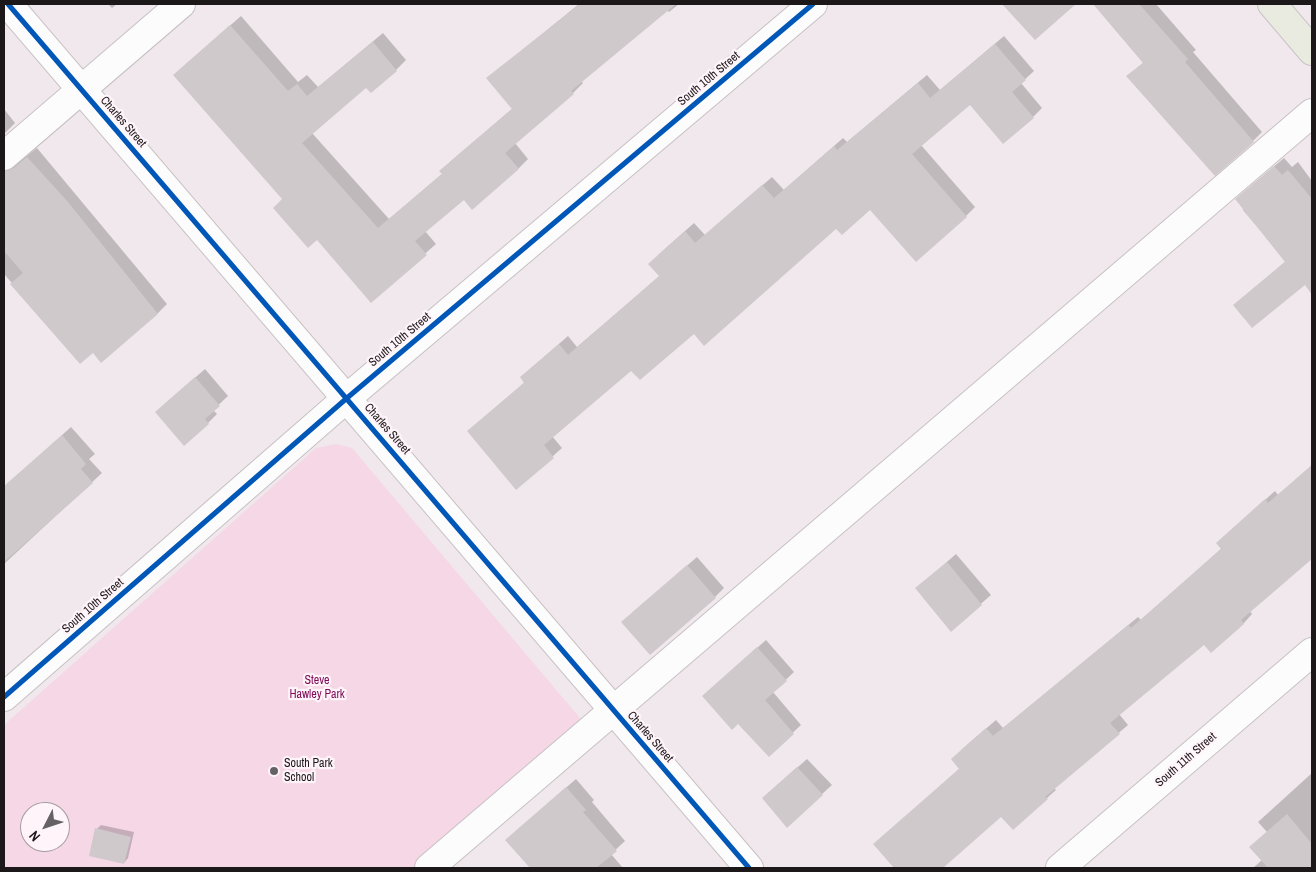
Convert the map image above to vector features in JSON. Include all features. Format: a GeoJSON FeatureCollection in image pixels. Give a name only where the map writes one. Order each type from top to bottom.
{"type":"FeatureCollection","features":[{"type":"Feature","properties":{"kind":"main road"},"geometry":{"type":"LineString","coordinates":[[1279,6],[1312,51]]}},
{"type":"Feature","properties":{"kind":"street","name":"Charles Street"},"geometry":{"type":"LineString","coordinates":[[8,4],[749,868]]}},
{"type":"Feature","properties":{"kind":"street"},"geometry":{"type":"LineString","coordinates":[[4,156],[181,4]]}},
{"type":"Feature","properties":{"kind":"street","name":"South 10th Street"},"geometry":{"type":"LineString","coordinates":[[4,697],[347,398],[812,4]]}},
{"type":"Feature","properties":{"kind":"street"},"geometry":{"type":"LineString","coordinates":[[429,868],[1312,113]]}},
{"type":"Feature","properties":{"kind":"street","name":"South 11th Street"},"geometry":{"type":"LineString","coordinates":[[1060,868],[1312,652]]}},
{"type":"Feature","properties":{"kind":"green space","name":"Steve Hawley Park"},"geometry":{"type":"Polygon","coordinates":[[[336,444],[352,448],[585,724],[416,868],[4,868],[4,725],[316,448],[336,444]]]}},
{"type":"Feature","properties":{"kind":"building"},"geometry":{"type":"Polygon","coordinates":[[[580,4],[676,4],[571,91],[574,94],[505,153],[519,169],[472,210],[464,200],[415,241],[427,255],[371,303],[317,240],[308,248],[273,208],[282,199],[173,75],[230,25],[288,91],[297,84],[307,96],[373,42],[397,71],[371,93],[366,88],[302,143],[378,228],[442,174],[439,171],[512,109],[486,78],[580,4]]]}},
{"type":"Feature","properties":{"kind":"building"},"geometry":{"type":"Polygon","coordinates":[[[1002,4],[1076,4],[1035,40],[1002,4]]]}},
{"type":"Feature","properties":{"kind":"building"},"geometry":{"type":"Polygon","coordinates":[[[1093,4],[1139,4],[1188,59],[1185,62],[1254,142],[1215,176],[1126,76],[1143,63],[1093,4]]]}},
{"type":"Feature","properties":{"kind":"building"},"geometry":{"type":"Polygon","coordinates":[[[995,44],[1026,80],[1012,92],[1034,118],[1003,144],[970,105],[912,154],[967,217],[916,262],[870,210],[842,235],[836,229],[704,346],[694,334],[640,380],[631,371],[544,445],[554,458],[516,490],[467,431],[524,383],[520,377],[559,344],[568,355],[659,276],[648,264],[685,231],[695,243],[762,185],[774,198],[834,146],[837,150],[918,83],[930,98],[995,44]]]}},
{"type":"Feature","properties":{"kind":"building"},"geometry":{"type":"Polygon","coordinates":[[[27,157],[68,202],[158,314],[101,363],[93,353],[80,364],[10,284],[23,273],[4,251],[4,171],[14,168],[27,157]]]}},
{"type":"Feature","properties":{"kind":"building"},"geometry":{"type":"Polygon","coordinates":[[[1274,166],[1282,175],[1288,170],[1312,199],[1312,295],[1305,285],[1252,328],[1233,305],[1285,262],[1235,199],[1274,166]]]}},
{"type":"Feature","properties":{"kind":"building"},"geometry":{"type":"Polygon","coordinates":[[[195,377],[220,406],[205,419],[209,424],[184,446],[155,412],[195,377]]]}},
{"type":"Feature","properties":{"kind":"building"},"geometry":{"type":"Polygon","coordinates":[[[62,435],[86,464],[81,469],[93,483],[4,562],[4,486],[62,435]]]}},
{"type":"Feature","properties":{"kind":"building"},"geometry":{"type":"Polygon","coordinates":[[[1312,465],[1312,559],[1241,620],[1244,624],[1211,653],[1204,645],[1110,723],[1120,734],[1045,797],[1048,799],[1013,830],[1001,817],[943,868],[894,868],[873,844],[959,769],[951,759],[986,728],[993,736],[1128,625],[1131,628],[1221,549],[1216,543],[1265,499],[1268,503],[1312,465]]]}},
{"type":"Feature","properties":{"kind":"building"},"geometry":{"type":"Polygon","coordinates":[[[947,562],[982,605],[951,632],[915,588],[947,562]]]}},
{"type":"Feature","properties":{"kind":"building"},"geometry":{"type":"Polygon","coordinates":[[[687,565],[716,598],[650,655],[621,622],[687,565]]]}},
{"type":"Feature","properties":{"kind":"building"},"geometry":{"type":"Polygon","coordinates":[[[757,647],[787,681],[765,700],[794,734],[769,757],[738,724],[732,730],[702,696],[757,647]]]}},
{"type":"Feature","properties":{"kind":"building"},"geometry":{"type":"Polygon","coordinates":[[[797,767],[823,795],[787,828],[762,798],[797,767]]]}},
{"type":"Feature","properties":{"kind":"building"},"geometry":{"type":"Polygon","coordinates":[[[566,787],[586,810],[583,812],[617,851],[596,868],[530,868],[505,840],[566,787]]]}},
{"type":"Feature","properties":{"kind":"building"},"geometry":{"type":"Polygon","coordinates":[[[1287,814],[1312,844],[1312,868],[1268,868],[1249,847],[1287,814]]]}},
{"type":"Feature","properties":{"kind":"building"},"geometry":{"type":"Polygon","coordinates":[[[95,828],[131,837],[124,864],[89,856],[95,828]]]}},
{"type":"Feature","properties":{"kind":"cycle path"},"geometry":{"type":"LineString","coordinates":[[8,4],[749,868]]}},
{"type":"Feature","properties":{"kind":"cycle path"},"geometry":{"type":"LineString","coordinates":[[4,697],[347,398],[813,4]]}},
{"type":"Feature","properties":{"kind":"place","name":"South Park School"},"geometry":{"type":"Point","coordinates":[274,771]}}]}
